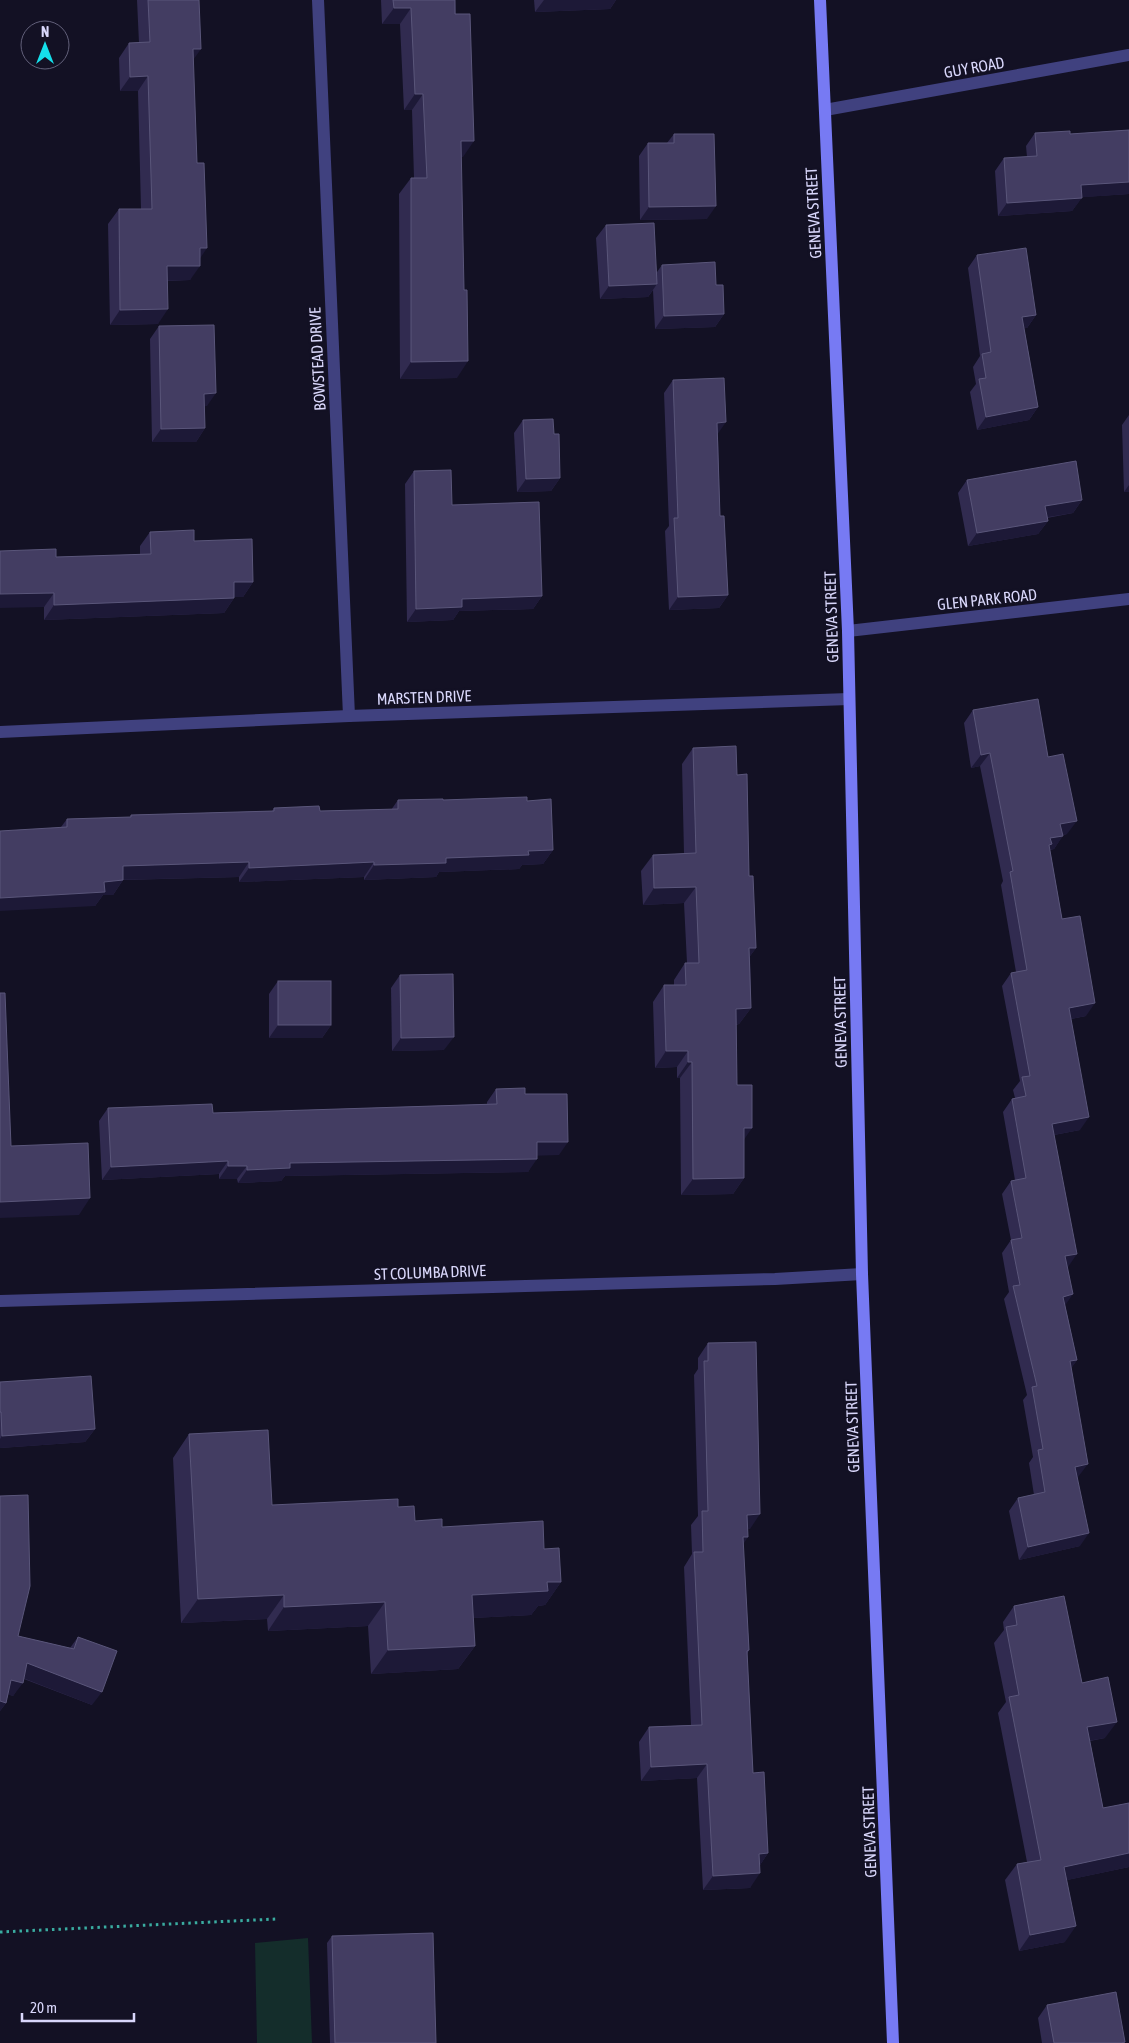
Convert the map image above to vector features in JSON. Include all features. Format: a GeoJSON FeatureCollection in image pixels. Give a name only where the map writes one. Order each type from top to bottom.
{"type":"FeatureCollection","features":[{"type":"Feature","properties":{"kind":"main road","name":"GENEVA STREET"},"geometry":{"type":"LineString","coordinates":[[820,0],[848,631],[862,1274],[893,2043]]}},
{"type":"Feature","properties":{"kind":"street","name":"BOWSTEAD DRIVE"},"geometry":{"type":"LineString","coordinates":[[318,0],[349,716]]}},
{"type":"Feature","properties":{"kind":"street","name":"GUY ROAD"},"geometry":{"type":"LineString","coordinates":[[825,110],[1129,56]]}},
{"type":"Feature","properties":{"kind":"street","name":"GLEN PARK ROAD"},"geometry":{"type":"LineString","coordinates":[[848,631],[1129,599]]}},
{"type":"Feature","properties":{"kind":"street","name":"MARSTEN DRIVE"},"geometry":{"type":"LineString","coordinates":[[0,732],[349,716],[849,699]]}},
{"type":"Feature","properties":{"kind":"street","name":"ST COLUMBA DRIVE"},"geometry":{"type":"LineString","coordinates":[[0,1301],[774,1279],[862,1274]]}},
{"type":"Feature","properties":{"kind":"path"},"geometry":{"type":"LineString","coordinates":[[0,1932],[276,1919]]}},
{"type":"Feature","properties":{"kind":"green space"},"geometry":{"type":"Polygon","coordinates":[[[308,1938],[312,2043],[257,2043],[255,1943],[308,1938]]]}},
{"type":"Feature","properties":{"kind":"building"},"geometry":{"type":"Polygon","coordinates":[[[148,0],[199,0],[201,49],[193,49],[197,163],[204,163],[207,248],[200,248],[200,266],[167,266],[168,309],[120,310],[119,209],[152,209],[148,76],[130,77],[129,43],[150,42],[148,0]]]}},
{"type":"Feature","properties":{"kind":"building"},"geometry":{"type":"Polygon","coordinates":[[[393,0],[455,0],[455,14],[470,14],[474,141],[461,141],[464,290],[467,290],[468,361],[411,362],[411,178],[427,178],[423,94],[415,94],[411,8],[394,8],[393,0]]]}},
{"type":"Feature","properties":{"kind":"building"},"geometry":{"type":"Polygon","coordinates":[[[1129,130],[1129,182],[1081,185],[1082,198],[1007,203],[1004,158],[1037,156],[1035,133],[1070,131],[1070,134],[1129,130]]]}},
{"type":"Feature","properties":{"kind":"building"},"geometry":{"type":"Polygon","coordinates":[[[674,134],[714,134],[716,206],[649,207],[648,143],[674,143],[674,134]]]}},
{"type":"Feature","properties":{"kind":"building"},"geometry":{"type":"Polygon","coordinates":[[[654,223],[657,284],[609,286],[606,225],[654,223]]]}},
{"type":"Feature","properties":{"kind":"building"},"geometry":{"type":"Polygon","coordinates":[[[1026,248],[1036,315],[1022,317],[1038,407],[986,417],[979,379],[986,378],[982,354],[991,352],[977,255],[1026,248]]]}},
{"type":"Feature","properties":{"kind":"building"},"geometry":{"type":"Polygon","coordinates":[[[715,262],[716,285],[723,285],[724,314],[664,316],[662,265],[715,262]]]}},
{"type":"Feature","properties":{"kind":"building"},"geometry":{"type":"Polygon","coordinates":[[[214,325],[216,393],[204,394],[205,428],[161,429],[159,326],[214,325]]]}},
{"type":"Feature","properties":{"kind":"building"},"geometry":{"type":"Polygon","coordinates":[[[724,378],[726,422],[717,423],[720,516],[724,516],[728,595],[678,597],[674,518],[678,518],[673,380],[724,378]]]}},
{"type":"Feature","properties":{"kind":"building"},"geometry":{"type":"Polygon","coordinates":[[[553,419],[554,434],[559,434],[560,478],[526,479],[523,420],[553,419]]]}},
{"type":"Feature","properties":{"kind":"building"},"geometry":{"type":"Polygon","coordinates":[[[1076,461],[1082,500],[1045,506],[1048,521],[977,533],[967,480],[1076,461]]]}},
{"type":"Feature","properties":{"kind":"building"},"geometry":{"type":"Polygon","coordinates":[[[451,470],[452,505],[539,502],[542,596],[462,599],[462,607],[416,609],[414,471],[451,470]]]}},
{"type":"Feature","properties":{"kind":"building"},"geometry":{"type":"Polygon","coordinates":[[[194,530],[194,541],[252,539],[253,582],[234,582],[234,598],[54,605],[54,593],[0,594],[0,551],[56,549],[56,557],[151,554],[150,532],[194,530]]]}},
{"type":"Feature","properties":{"kind":"building"},"geometry":{"type":"Polygon","coordinates":[[[1038,699],[1048,757],[1063,754],[1077,821],[1060,824],[1063,836],[1050,838],[1052,844],[1049,845],[1062,919],[1080,916],[1095,1003],[1069,1008],[1089,1117],[1052,1124],[1077,1254],[1065,1256],[1073,1294],[1063,1297],[1077,1360],[1070,1361],[1088,1464],[1075,1467],[1089,1533],[1028,1547],[1018,1498],[1045,1492],[1038,1450],[1043,1449],[1032,1387],[1037,1386],[1013,1286],[1020,1285],[1011,1240],[1022,1238],[1011,1181],[1026,1178],[1012,1099],[1026,1096],[1022,1077],[1030,1076],[1011,973],[1027,970],[1010,872],[1013,871],[990,753],[981,755],[973,710],[1038,699]]]}},
{"type":"Feature","properties":{"kind":"building"},"geometry":{"type":"Polygon","coordinates":[[[736,746],[737,775],[747,774],[749,876],[753,876],[756,948],[749,948],[751,1008],[736,1009],[737,1085],[752,1085],[752,1128],[744,1128],[744,1178],[693,1179],[692,1062],[688,1062],[688,1051],[666,1051],[664,985],[686,985],[685,963],[699,963],[696,887],[654,888],[653,855],[696,853],[693,748],[736,746]]]}},
{"type":"Feature","properties":{"kind":"building"},"geometry":{"type":"Polygon","coordinates":[[[527,797],[527,801],[551,799],[553,850],[528,851],[529,855],[446,858],[446,863],[374,865],[374,862],[249,868],[249,862],[123,866],[123,880],[104,882],[105,892],[0,898],[0,831],[67,827],[67,819],[131,817],[131,815],[274,811],[274,808],[319,806],[320,811],[398,809],[398,800],[527,797]]]}},
{"type":"Feature","properties":{"kind":"building"},"geometry":{"type":"Polygon","coordinates":[[[453,974],[454,1037],[401,1038],[400,975],[453,974]]]}},
{"type":"Feature","properties":{"kind":"building"},"geometry":{"type":"Polygon","coordinates":[[[278,981],[331,981],[331,1025],[278,1025],[278,981]]]}},
{"type":"Feature","properties":{"kind":"building"},"geometry":{"type":"Polygon","coordinates":[[[0,993],[5,993],[11,1146],[88,1143],[90,1198],[0,1202],[0,993]]]}},
{"type":"Feature","properties":{"kind":"building"},"geometry":{"type":"Polygon","coordinates":[[[525,1088],[525,1094],[567,1094],[568,1142],[537,1142],[537,1159],[290,1163],[290,1168],[247,1170],[247,1166],[228,1166],[228,1161],[111,1167],[108,1108],[212,1104],[213,1113],[497,1104],[496,1089],[525,1088]]]}},
{"type":"Feature","properties":{"kind":"building"},"geometry":{"type":"Polygon","coordinates":[[[756,1342],[760,1514],[747,1515],[748,1537],[743,1537],[753,1773],[764,1772],[768,1853],[759,1854],[760,1873],[713,1876],[707,1764],[651,1767],[649,1727],[702,1725],[694,1552],[703,1552],[702,1511],[708,1511],[704,1361],[708,1361],[708,1343],[756,1342]]]}},
{"type":"Feature","properties":{"kind":"building"},"geometry":{"type":"Polygon","coordinates":[[[91,1376],[95,1429],[2,1436],[0,1382],[91,1376]]]}},
{"type":"Feature","properties":{"kind":"building"},"geometry":{"type":"Polygon","coordinates":[[[268,1430],[272,1505],[398,1499],[398,1507],[414,1506],[415,1521],[442,1519],[442,1527],[543,1521],[544,1549],[559,1548],[561,1582],[547,1582],[548,1591],[472,1595],[475,1646],[388,1650],[385,1602],[284,1607],[284,1595],[198,1599],[189,1434],[268,1430]]]}},
{"type":"Feature","properties":{"kind":"building"},"geometry":{"type":"Polygon","coordinates":[[[28,1495],[30,1586],[18,1636],[74,1649],[78,1637],[117,1651],[102,1692],[27,1663],[23,1683],[11,1680],[6,1703],[0,1701],[0,1496],[28,1495]]]}},
{"type":"Feature","properties":{"kind":"building"},"geometry":{"type":"Polygon","coordinates":[[[1064,1596],[1082,1683],[1108,1677],[1117,1722],[1087,1727],[1103,1808],[1129,1803],[1129,1853],[1064,1867],[1076,1926],[1030,1935],[1017,1864],[1041,1860],[1009,1697],[1019,1695],[1006,1627],[1017,1625],[1014,1606],[1064,1596]]]}},
{"type":"Feature","properties":{"kind":"building"},"geometry":{"type":"Polygon","coordinates":[[[433,1933],[436,2043],[335,2043],[332,1936],[433,1933]]]}},
{"type":"Feature","properties":{"kind":"building"},"geometry":{"type":"Polygon","coordinates":[[[1116,1992],[1125,2042],[1054,2043],[1047,2005],[1116,1992]]]}}]}
